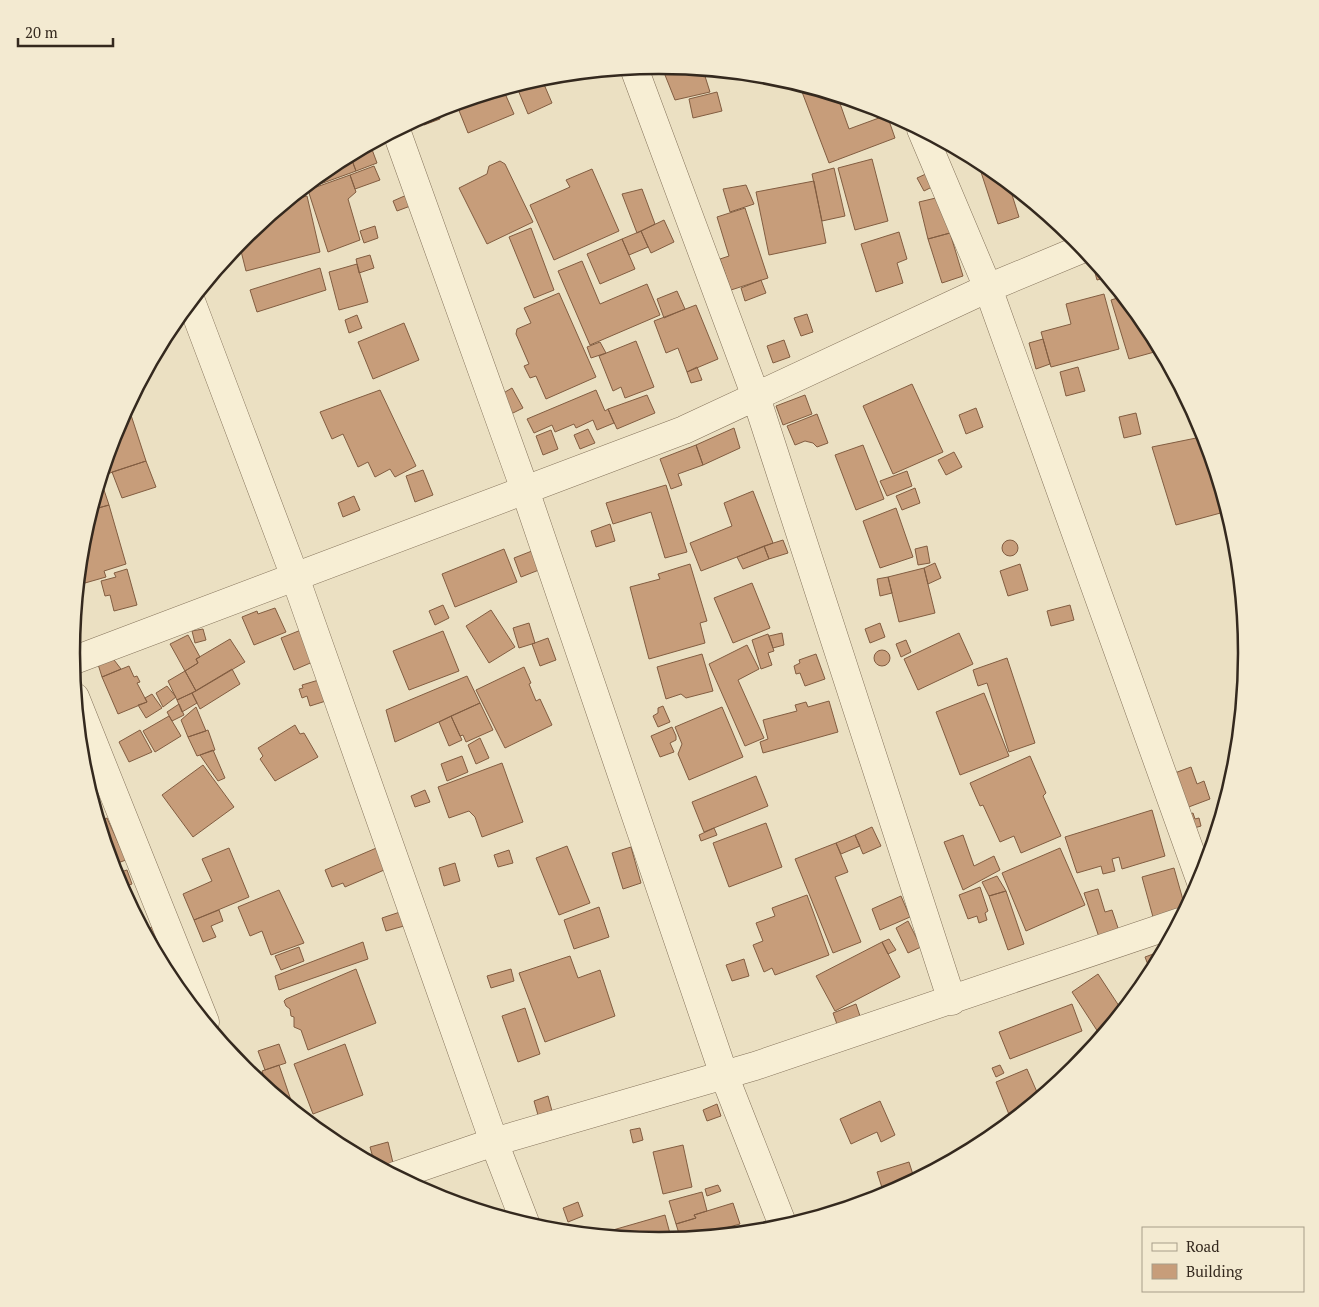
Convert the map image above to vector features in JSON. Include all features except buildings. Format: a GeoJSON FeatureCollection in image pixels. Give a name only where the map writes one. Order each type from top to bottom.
{"type":"FeatureCollection","features":[{"type":"Feature","properties":{"kind":"street"},"geometry":{"type":"LineString","coordinates":[[636,75],[756,397],[952,1001]]}},
{"type":"Feature","properties":{"kind":"street"},"geometry":{"type":"LineString","coordinates":[[398,136],[525,490],[724,1075],[781,1220]]}},
{"type":"Feature","properties":{"kind":"street"},"geometry":{"type":"LineString","coordinates":[[925,139],[988,288],[1197,870]]}},
{"type":"Feature","properties":{"kind":"street"},"geometry":{"type":"LineString","coordinates":[[80,658],[684,430],[988,288],[1076,251]]}},
{"type":"Feature","properties":{"kind":"street"},"geometry":{"type":"LineString","coordinates":[[194,309],[295,577],[494,1142],[523,1216]]}},
{"type":"Feature","properties":{"kind":"street"},"geometry":{"type":"LineString","coordinates":[[84,720],[197,1002]]}},
{"type":"Feature","properties":{"kind":"street"},"geometry":{"type":"LineString","coordinates":[[403,1173],[494,1142],[724,1075],[952,1001],[1171,925]]}}]}
